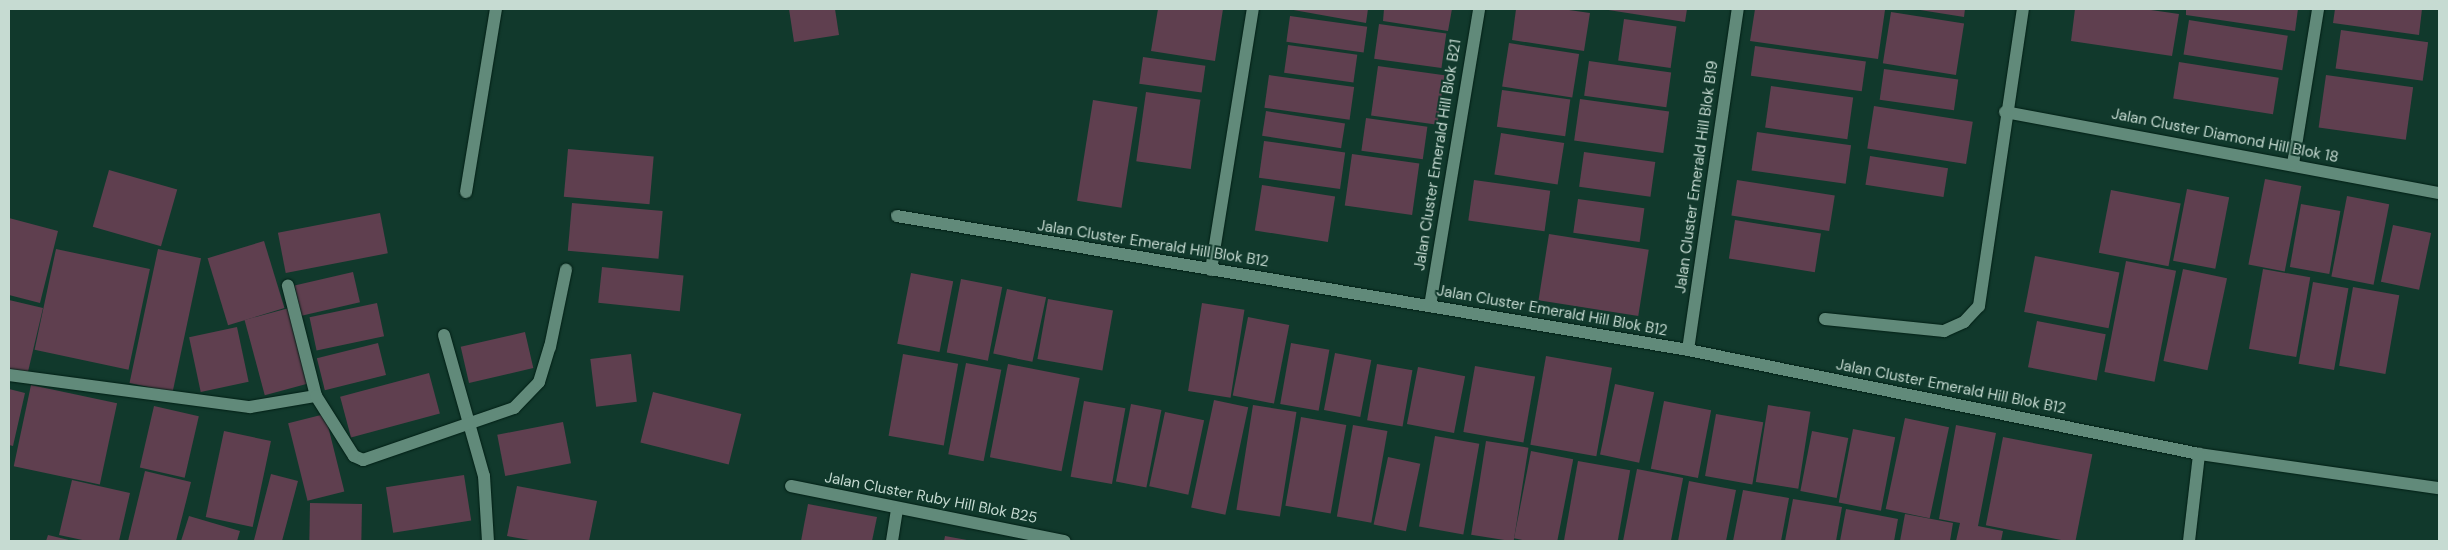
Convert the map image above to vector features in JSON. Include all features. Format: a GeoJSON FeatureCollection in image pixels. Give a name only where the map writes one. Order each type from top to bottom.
{"type":"FeatureCollection","features":[{"type":"Feature","properties":{"kind":"street"},"geometry":{"type":"LineString","coordinates":[[466,192],[496,9]]}},
{"type":"Feature","properties":{"kind":"street"},"geometry":{"type":"LineString","coordinates":[[1211,270],[1253,9]]}},
{"type":"Feature","properties":{"kind":"street","name":"Jalan Cluster Emerald Hill Blok B21"},"geometry":{"type":"LineString","coordinates":[[1430,306],[1479,9]]}},
{"type":"Feature","properties":{"kind":"street","name":"Jalan Cluster Emerald Hill Blok B19"},"geometry":{"type":"LineString","coordinates":[[1688,350],[1738,9]]}},
{"type":"Feature","properties":{"kind":"street"},"geometry":{"type":"LineString","coordinates":[[1825,319],[1944,331],[1964,322],[1979,306],[2005,112],[2023,9]]}},
{"type":"Feature","properties":{"kind":"street"},"geometry":{"type":"LineString","coordinates":[[2293,164],[2318,9]]}},
{"type":"Feature","properties":{"kind":"street","name":"Jalan Cluster Diamond Hill Blok 18"},"geometry":{"type":"LineString","coordinates":[[2005,112],[2293,164],[2439,193]]}},
{"type":"Feature","properties":{"kind":"street","name":"Jalan Cluster Emerald Hill Blok B12"},"geometry":{"type":"LineString","coordinates":[[897,216],[1688,350],[2199,454],[2439,488]]}},
{"type":"Feature","properties":{"kind":"street"},"geometry":{"type":"LineString","coordinates":[[288,286],[316,396],[354,456],[363,460],[470,426],[514,408],[539,382],[550,347],[566,270]]}},
{"type":"Feature","properties":{"kind":"street"},"geometry":{"type":"LineString","coordinates":[[444,335],[484,476],[488,541]]}},
{"type":"Feature","properties":{"kind":"street"},"geometry":{"type":"LineString","coordinates":[[9,375],[250,407],[316,396]]}},
{"type":"Feature","properties":{"kind":"street"},"geometry":{"type":"LineString","coordinates":[[2189,541],[2199,454]]}},
{"type":"Feature","properties":{"kind":"street","name":"Jalan Cluster Ruby Hill Blok B25"},"geometry":{"type":"LineString","coordinates":[[791,486],[897,509],[1065,541]]}},
{"type":"Feature","properties":{"kind":"street"},"geometry":{"type":"LineString","coordinates":[[892,541],[897,509]]}},
{"type":"Feature","properties":{"kind":"building"},"geometry":{"type":"Polygon","coordinates":[[[789,9],[835,9],[839,35],[794,42],[789,9]]]}},
{"type":"Feature","properties":{"kind":"building"},"geometry":{"type":"Polygon","coordinates":[[[1158,9],[1223,9],[1215,61],[1151,51],[1158,9]]]}},
{"type":"Feature","properties":{"kind":"building"},"geometry":{"type":"Polygon","coordinates":[[[1288,9],[1368,9],[1366,23],[1288,9]]]}},
{"type":"Feature","properties":{"kind":"building"},"geometry":{"type":"Polygon","coordinates":[[[1384,9],[1452,9],[1448,31],[1383,21],[1384,9]]]}},
{"type":"Feature","properties":{"kind":"building"},"geometry":{"type":"Polygon","coordinates":[[[1516,9],[1562,9],[1590,13],[1584,51],[1512,40],[1516,9]]]}},
{"type":"Feature","properties":{"kind":"building"},"geometry":{"type":"Polygon","coordinates":[[[1602,9],[1687,9],[1685,22],[1602,9]]]}},
{"type":"Feature","properties":{"kind":"building"},"geometry":{"type":"Polygon","coordinates":[[[1755,9],[1885,10],[1878,59],[1750,41],[1755,9]]]}},
{"type":"Feature","properties":{"kind":"building"},"geometry":{"type":"Polygon","coordinates":[[[1914,9],[1965,9],[1964,17],[1914,9]]]}},
{"type":"Feature","properties":{"kind":"building"},"geometry":{"type":"Polygon","coordinates":[[[2075,9],[2144,9],[2179,14],[2172,56],[2071,41],[2075,9]]]}},
{"type":"Feature","properties":{"kind":"building"},"geometry":{"type":"Polygon","coordinates":[[[2186,9],[2298,9],[2295,31],[2186,15],[2186,9]]]}},
{"type":"Feature","properties":{"kind":"building"},"geometry":{"type":"Polygon","coordinates":[[[2335,9],[2422,9],[2419,35],[2333,23],[2335,9]]]}},
{"type":"Feature","properties":{"kind":"building"},"geometry":{"type":"Polygon","coordinates":[[[1891,12],[1964,24],[1956,75],[1883,63],[1891,12]]]}},
{"type":"Feature","properties":{"kind":"building"},"geometry":{"type":"Polygon","coordinates":[[[1290,16],[1367,27],[1364,53],[1286,42],[1290,16]]]}},
{"type":"Feature","properties":{"kind":"building"},"geometry":{"type":"Polygon","coordinates":[[[1624,19],[1676,26],[1671,68],[1618,61],[1624,19]]]}},
{"type":"Feature","properties":{"kind":"building"},"geometry":{"type":"Polygon","coordinates":[[[2189,20],[2288,36],[2282,70],[2184,55],[2189,20]]]}},
{"type":"Feature","properties":{"kind":"building"},"geometry":{"type":"Polygon","coordinates":[[[1379,24],[1446,33],[1441,68],[1374,59],[1379,24]]]}},
{"type":"Feature","properties":{"kind":"building"},"geometry":{"type":"Polygon","coordinates":[[[2341,30],[2428,42],[2423,81],[2336,69],[2341,30]]]}},
{"type":"Feature","properties":{"kind":"building"},"geometry":{"type":"Polygon","coordinates":[[[1509,43],[1579,54],[1572,98],[1502,86],[1509,43]]]}},
{"type":"Feature","properties":{"kind":"building"},"geometry":{"type":"Polygon","coordinates":[[[1288,45],[1357,55],[1353,82],[1284,73],[1288,45]]]}},
{"type":"Feature","properties":{"kind":"building"},"geometry":{"type":"Polygon","coordinates":[[[1755,46],[1866,62],[1862,91],[1751,76],[1755,46]]]}},
{"type":"Feature","properties":{"kind":"building"},"geometry":{"type":"Polygon","coordinates":[[[1143,57],[1205,66],[1202,93],[1139,84],[1143,57]]]}},
{"type":"Feature","properties":{"kind":"building"},"geometry":{"type":"Polygon","coordinates":[[[1589,61],[1671,73],[1666,107],[1584,96],[1589,61]]]}},
{"type":"Feature","properties":{"kind":"building"},"geometry":{"type":"Polygon","coordinates":[[[2179,62],[2279,78],[2273,114],[2173,99],[2179,62]]]}},
{"type":"Feature","properties":{"kind":"building"},"geometry":{"type":"Polygon","coordinates":[[[1378,66],[1444,75],[1437,125],[1371,116],[1378,66]]]}},
{"type":"Feature","properties":{"kind":"building"},"geometry":{"type":"Polygon","coordinates":[[[1884,69],[1958,79],[1954,110],[1880,100],[1884,69]]]}},
{"type":"Feature","properties":{"kind":"building"},"geometry":{"type":"Polygon","coordinates":[[[1269,75],[1354,87],[1350,120],[1264,108],[1269,75]]]}},
{"type":"Feature","properties":{"kind":"building"},"geometry":{"type":"Polygon","coordinates":[[[2326,75],[2413,87],[2406,140],[2319,127],[2326,75]]]}},
{"type":"Feature","properties":{"kind":"building"},"geometry":{"type":"Polygon","coordinates":[[[1771,86],[1853,98],[1847,139],[1765,128],[1771,86]]]}},
{"type":"Feature","properties":{"kind":"building"},"geometry":{"type":"Polygon","coordinates":[[[1502,90],[1570,100],[1565,136],[1497,127],[1502,90]]]}},
{"type":"Feature","properties":{"kind":"building"},"geometry":{"type":"Polygon","coordinates":[[[1146,92],[1200,100],[1191,169],[1136,161],[1146,92]]]}},
{"type":"Feature","properties":{"kind":"building"},"geometry":{"type":"Polygon","coordinates":[[[1580,99],[1669,112],[1663,153],[1574,141],[1580,99]]]}},
{"type":"Feature","properties":{"kind":"building"},"geometry":{"type":"Polygon","coordinates":[[[1093,100],[1137,107],[1121,208],[1077,201],[1093,100]]]}},
{"type":"Feature","properties":{"kind":"building"},"geometry":{"type":"Polygon","coordinates":[[[1874,106],[1973,122],[1966,164],[1867,148],[1874,106]]]}},
{"type":"Feature","properties":{"kind":"building"},"geometry":{"type":"Polygon","coordinates":[[[1266,111],[1345,124],[1341,148],[1262,136],[1266,111]]]}},
{"type":"Feature","properties":{"kind":"building"},"geometry":{"type":"Polygon","coordinates":[[[1366,118],[1427,127],[1423,159],[1361,151],[1366,118]]]}},
{"type":"Feature","properties":{"kind":"building"},"geometry":{"type":"Polygon","coordinates":[[[1757,132],[1851,145],[1846,184],[1752,171],[1757,132]]]}},
{"type":"Feature","properties":{"kind":"building"},"geometry":{"type":"Polygon","coordinates":[[[1501,133],[1564,143],[1558,184],[1494,174],[1501,133]]]}},
{"type":"Feature","properties":{"kind":"building"},"geometry":{"type":"Polygon","coordinates":[[[1264,141],[1345,152],[1340,189],[1259,178],[1264,141]]]}},
{"type":"Feature","properties":{"kind":"building"},"geometry":{"type":"Polygon","coordinates":[[[568,149],[654,156],[649,204],[564,197],[568,149]]]}},
{"type":"Feature","properties":{"kind":"building"},"geometry":{"type":"Polygon","coordinates":[[[1584,152],[1655,162],[1650,197],[1579,187],[1584,152]]]}},
{"type":"Feature","properties":{"kind":"building"},"geometry":{"type":"Polygon","coordinates":[[[1352,154],[1419,163],[1412,215],[1345,205],[1352,154]]]}},
{"type":"Feature","properties":{"kind":"building"},"geometry":{"type":"Polygon","coordinates":[[[1870,156],[1948,168],[1943,197],[1865,185],[1870,156]]]}},
{"type":"Feature","properties":{"kind":"building"},"geometry":{"type":"Polygon","coordinates":[[[109,170],[177,190],[161,246],[93,227],[109,170]]]}},
{"type":"Feature","properties":{"kind":"building"},"geometry":{"type":"Polygon","coordinates":[[[2265,179],[2301,186],[2285,271],[2248,264],[2265,179]]]}},
{"type":"Feature","properties":{"kind":"building"},"geometry":{"type":"Polygon","coordinates":[[[1474,180],[1550,191],[1545,231],[1468,221],[1474,180]]]}},
{"type":"Feature","properties":{"kind":"building"},"geometry":{"type":"Polygon","coordinates":[[[1737,180],[1835,195],[1829,231],[1731,216],[1737,180]]]}},
{"type":"Feature","properties":{"kind":"building"},"geometry":{"type":"Polygon","coordinates":[[[1262,185],[1335,197],[1328,242],[1255,230],[1262,185]]]}},
{"type":"Feature","properties":{"kind":"building"},"geometry":{"type":"Polygon","coordinates":[[[2187,189],[2229,197],[2215,269],[2173,261],[2187,189]]]}},
{"type":"Feature","properties":{"kind":"building"},"geometry":{"type":"Polygon","coordinates":[[[2111,190],[2181,204],[2168,266],[2099,253],[2111,190]]]}},
{"type":"Feature","properties":{"kind":"building"},"geometry":{"type":"Polygon","coordinates":[[[2347,196],[2389,204],[2374,285],[2331,276],[2347,196]]]}},
{"type":"Feature","properties":{"kind":"building"},"geometry":{"type":"Polygon","coordinates":[[[1578,199],[1644,208],[1640,242],[1573,233],[1578,199]]]}},
{"type":"Feature","properties":{"kind":"building"},"geometry":{"type":"Polygon","coordinates":[[[572,203],[663,211],[658,259],[568,251],[572,203]]]}},
{"type":"Feature","properties":{"kind":"building"},"geometry":{"type":"Polygon","coordinates":[[[2301,204],[2340,211],[2329,274],[2290,267],[2301,204]]]}},
{"type":"Feature","properties":{"kind":"building"},"geometry":{"type":"Polygon","coordinates":[[[380,213],[388,253],[286,273],[278,233],[380,213]]]}},
{"type":"Feature","properties":{"kind":"building"},"geometry":{"type":"Polygon","coordinates":[[[9,218],[58,231],[40,303],[9,295],[9,218]]]}},
{"type":"Feature","properties":{"kind":"building"},"geometry":{"type":"Polygon","coordinates":[[[1735,220],[1821,234],[1815,272],[1729,259],[1735,220]]]}},
{"type":"Feature","properties":{"kind":"building"},"geometry":{"type":"Polygon","coordinates":[[[2393,225],[2431,233],[2419,290],[2381,282],[2393,225]]]}},
{"type":"Feature","properties":{"kind":"building"},"geometry":{"type":"Polygon","coordinates":[[[1549,234],[1649,250],[1638,316],[1539,300],[1549,234]]]}},
{"type":"Feature","properties":{"kind":"building"},"geometry":{"type":"Polygon","coordinates":[[[264,241],[284,308],[228,325],[208,258],[264,241]]]}},
{"type":"Feature","properties":{"kind":"building"},"geometry":{"type":"Polygon","coordinates":[[[56,249],[150,269],[128,370],[35,350],[56,249]]]}},
{"type":"Feature","properties":{"kind":"building"},"geometry":{"type":"Polygon","coordinates":[[[158,249],[201,258],[173,392],[130,383],[158,249]]]}},
{"type":"Feature","properties":{"kind":"building"},"geometry":{"type":"Polygon","coordinates":[[[2035,256],[2119,272],[2109,328],[2024,312],[2035,256]]]}},
{"type":"Feature","properties":{"kind":"building"},"geometry":{"type":"Polygon","coordinates":[[[2126,261],[2176,271],[2155,382],[2104,372],[2126,261]]]}},
{"type":"Feature","properties":{"kind":"building"},"geometry":{"type":"Polygon","coordinates":[[[602,267],[684,276],[680,311],[598,303],[602,267]]]}},
{"type":"Feature","properties":{"kind":"building"},"geometry":{"type":"Polygon","coordinates":[[[2183,269],[2227,278],[2207,370],[2163,361],[2183,269]]]}},
{"type":"Feature","properties":{"kind":"building"},"geometry":{"type":"Polygon","coordinates":[[[2263,269],[2310,277],[2296,357],[2249,349],[2263,269]]]}},
{"type":"Feature","properties":{"kind":"building"},"geometry":{"type":"Polygon","coordinates":[[[353,272],[360,302],[302,316],[295,285],[353,272]]]}},
{"type":"Feature","properties":{"kind":"building"},"geometry":{"type":"Polygon","coordinates":[[[911,273],[953,281],[939,352],[897,344],[911,273]]]}},
{"type":"Feature","properties":{"kind":"building"},"geometry":{"type":"Polygon","coordinates":[[[961,279],[1002,287],[988,361],[947,353],[961,279]]]}},
{"type":"Feature","properties":{"kind":"building"},"geometry":{"type":"Polygon","coordinates":[[[2313,282],[2348,288],[2334,370],[2299,364],[2313,282]]]}},
{"type":"Feature","properties":{"kind":"building"},"geometry":{"type":"Polygon","coordinates":[[[2353,287],[2399,295],[2385,374],[2339,366],[2353,287]]]}},
{"type":"Feature","properties":{"kind":"building"},"geometry":{"type":"Polygon","coordinates":[[[1007,289],[1046,297],[1032,362],[993,354],[1007,289]]]}},
{"type":"Feature","properties":{"kind":"building"},"geometry":{"type":"Polygon","coordinates":[[[1048,299],[1113,310],[1102,371],[1037,359],[1048,299]]]}},
{"type":"Feature","properties":{"kind":"building"},"geometry":{"type":"Polygon","coordinates":[[[9,300],[43,308],[27,376],[9,372],[9,300]]]}},
{"type":"Feature","properties":{"kind":"building"},"geometry":{"type":"Polygon","coordinates":[[[377,303],[384,336],[317,351],[310,317],[377,303]]]}},
{"type":"Feature","properties":{"kind":"building"},"geometry":{"type":"Polygon","coordinates":[[[1202,303],[1244,310],[1231,398],[1188,391],[1202,303]]]}},
{"type":"Feature","properties":{"kind":"building"},"geometry":{"type":"Polygon","coordinates":[[[289,308],[309,383],[265,395],[245,320],[289,308]]]}},
{"type":"Feature","properties":{"kind":"building"},"geometry":{"type":"Polygon","coordinates":[[[1248,317],[1289,325],[1274,404],[1233,396],[1248,317]]]}},
{"type":"Feature","properties":{"kind":"building"},"geometry":{"type":"Polygon","coordinates":[[[2037,321],[2106,334],[2097,380],[2028,367],[2037,321]]]}},
{"type":"Feature","properties":{"kind":"building"},"geometry":{"type":"Polygon","coordinates":[[[237,327],[249,382],[201,392],[189,337],[237,327]]]}},
{"type":"Feature","properties":{"kind":"building"},"geometry":{"type":"Polygon","coordinates":[[[525,332],[533,368],[469,383],[461,347],[525,332]]]}},
{"type":"Feature","properties":{"kind":"building"},"geometry":{"type":"Polygon","coordinates":[[[378,343],[386,375],[325,390],[317,358],[378,343]]]}},
{"type":"Feature","properties":{"kind":"building"},"geometry":{"type":"Polygon","coordinates":[[[1291,343],[1329,350],[1319,411],[1280,404],[1291,343]]]}},
{"type":"Feature","properties":{"kind":"building"},"geometry":{"type":"Polygon","coordinates":[[[1335,353],[1371,360],[1360,417],[1324,410],[1335,353]]]}},
{"type":"Feature","properties":{"kind":"building"},"geometry":{"type":"Polygon","coordinates":[[[631,354],[637,402],[596,407],[590,359],[631,354]]]}},
{"type":"Feature","properties":{"kind":"building"},"geometry":{"type":"Polygon","coordinates":[[[903,354],[958,364],[944,445],[889,436],[903,354]]]}},
{"type":"Feature","properties":{"kind":"building"},"geometry":{"type":"Polygon","coordinates":[[[1546,356],[1612,368],[1596,456],[1530,445],[1546,356]]]}},
{"type":"Feature","properties":{"kind":"building"},"geometry":{"type":"Polygon","coordinates":[[[966,363],[1001,370],[984,461],[948,454],[966,363]]]}},
{"type":"Feature","properties":{"kind":"building"},"geometry":{"type":"Polygon","coordinates":[[[1008,364],[1080,378],[1062,471],[990,457],[1008,364]]]}},
{"type":"Feature","properties":{"kind":"building"},"geometry":{"type":"Polygon","coordinates":[[[1377,364],[1412,370],[1403,426],[1367,420],[1377,364]]]}},
{"type":"Feature","properties":{"kind":"building"},"geometry":{"type":"Polygon","coordinates":[[[1475,366],[1535,377],[1523,443],[1463,432],[1475,366]]]}},
{"type":"Feature","properties":{"kind":"building"},"geometry":{"type":"Polygon","coordinates":[[[1418,367],[1465,376],[1454,433],[1407,424],[1418,367]]]}},
{"type":"Feature","properties":{"kind":"building"},"geometry":{"type":"Polygon","coordinates":[[[429,373],[440,414],[351,437],[340,397],[429,373]]]}},
{"type":"Feature","properties":{"kind":"building"},"geometry":{"type":"Polygon","coordinates":[[[1615,384],[1654,392],[1639,463],[1600,454],[1615,384]]]}},
{"type":"Feature","properties":{"kind":"building"},"geometry":{"type":"Polygon","coordinates":[[[31,385],[117,403],[100,484],[14,466],[31,385]]]}},
{"type":"Feature","properties":{"kind":"building"},"geometry":{"type":"Polygon","coordinates":[[[9,389],[25,393],[13,446],[9,445],[9,389]]]}},
{"type":"Feature","properties":{"kind":"building"},"geometry":{"type":"Polygon","coordinates":[[[653,392],[741,414],[729,464],[640,442],[653,392]]]}},
{"type":"Feature","properties":{"kind":"building"},"geometry":{"type":"Polygon","coordinates":[[[1214,400],[1248,407],[1225,515],[1191,508],[1214,400]]]}},
{"type":"Feature","properties":{"kind":"building"},"geometry":{"type":"Polygon","coordinates":[[[1084,401],[1125,408],[1112,484],[1071,477],[1084,401]]]}},
{"type":"Feature","properties":{"kind":"building"},"geometry":{"type":"Polygon","coordinates":[[[1664,401],[1711,410],[1698,478],[1651,469],[1664,401]]]}},
{"type":"Feature","properties":{"kind":"building"},"geometry":{"type":"Polygon","coordinates":[[[1131,404],[1161,410],[1146,487],[1116,482],[1131,404]]]}},
{"type":"Feature","properties":{"kind":"building"},"geometry":{"type":"Polygon","coordinates":[[[1253,405],[1296,412],[1280,517],[1236,510],[1253,405]]]}},
{"type":"Feature","properties":{"kind":"building"},"geometry":{"type":"Polygon","coordinates":[[[1768,405],[1810,412],[1798,489],[1756,482],[1768,405]]]}},
{"type":"Feature","properties":{"kind":"building"},"geometry":{"type":"Polygon","coordinates":[[[154,406],[199,416],[185,478],[140,467],[154,406]]]}},
{"type":"Feature","properties":{"kind":"building"},"geometry":{"type":"Polygon","coordinates":[[[1165,412],[1204,420],[1188,495],[1149,486],[1165,412]]]}},
{"type":"Feature","properties":{"kind":"building"},"geometry":{"type":"Polygon","coordinates":[[[325,414],[344,492],[307,501],[288,423],[325,414]]]}},
{"type":"Feature","properties":{"kind":"building"},"geometry":{"type":"Polygon","coordinates":[[[1716,414],[1763,422],[1752,484],[1705,476],[1716,414]]]}},
{"type":"Feature","properties":{"kind":"building"},"geometry":{"type":"Polygon","coordinates":[[[1301,417],[1346,425],[1331,514],[1285,506],[1301,417]]]}},
{"type":"Feature","properties":{"kind":"building"},"geometry":{"type":"Polygon","coordinates":[[[1905,418],[1949,427],[1930,518],[1886,509],[1905,418]]]}},
{"type":"Feature","properties":{"kind":"building"},"geometry":{"type":"Polygon","coordinates":[[[563,422],[571,463],[505,476],[497,435],[563,422]]]}},
{"type":"Feature","properties":{"kind":"building"},"geometry":{"type":"Polygon","coordinates":[[[1353,425],[1387,431],[1371,523],[1337,517],[1353,425]]]}},
{"type":"Feature","properties":{"kind":"building"},"geometry":{"type":"Polygon","coordinates":[[[1956,425],[1996,433],[1978,526],[2003,531],[2001,541],[1956,541],[1960,523],[1939,519],[1956,425]]]}},
{"type":"Feature","properties":{"kind":"building"},"geometry":{"type":"Polygon","coordinates":[[[1853,429],[1895,437],[1881,511],[1839,503],[1853,429]]]}},
{"type":"Feature","properties":{"kind":"building"},"geometry":{"type":"Polygon","coordinates":[[[224,431],[271,441],[253,527],[206,517],[224,431]]]}},
{"type":"Feature","properties":{"kind":"building"},"geometry":{"type":"Polygon","coordinates":[[[1812,431],[1848,438],[1837,498],[1800,491],[1812,431]]]}},
{"type":"Feature","properties":{"kind":"building"},"geometry":{"type":"Polygon","coordinates":[[[1435,436],[1479,444],[1463,534],[1419,527],[1435,436]]]}},
{"type":"Feature","properties":{"kind":"building"},"geometry":{"type":"Polygon","coordinates":[[[2003,437],[2092,454],[2075,541],[2066,541],[1986,525],[2003,437]]]}},
{"type":"Feature","properties":{"kind":"building"},"geometry":{"type":"Polygon","coordinates":[[[1486,441],[1528,448],[1514,541],[1471,535],[1486,441]]]}},
{"type":"Feature","properties":{"kind":"building"},"geometry":{"type":"Polygon","coordinates":[[[1531,451],[1573,459],[1557,541],[1528,541],[1514,538],[1531,451]]]}},
{"type":"Feature","properties":{"kind":"building"},"geometry":{"type":"Polygon","coordinates":[[[1388,457],[1420,464],[1406,531],[1374,524],[1388,457]]]}},
{"type":"Feature","properties":{"kind":"building"},"geometry":{"type":"Polygon","coordinates":[[[1578,461],[1630,470],[1618,541],[1564,541],[1578,461]]]}},
{"type":"Feature","properties":{"kind":"building"},"geometry":{"type":"Polygon","coordinates":[[[1637,469],[1683,478],[1671,541],[1623,541],[1637,469]]]}},
{"type":"Feature","properties":{"kind":"building"},"geometry":{"type":"Polygon","coordinates":[[[145,471],[191,482],[176,541],[128,541],[145,471]]]}},
{"type":"Feature","properties":{"kind":"building"},"geometry":{"type":"Polygon","coordinates":[[[271,474],[298,481],[282,541],[258,541],[254,540],[271,474]]]}},
{"type":"Feature","properties":{"kind":"building"},"geometry":{"type":"Polygon","coordinates":[[[464,475],[471,520],[393,533],[386,487],[464,475]]]}},
{"type":"Feature","properties":{"kind":"building"},"geometry":{"type":"Polygon","coordinates":[[[72,480],[130,493],[119,541],[87,541],[59,535],[72,480]]]}},
{"type":"Feature","properties":{"kind":"building"},"geometry":{"type":"Polygon","coordinates":[[[1689,481],[1736,490],[1726,541],[1678,541],[1689,481]]]}},
{"type":"Feature","properties":{"kind":"building"},"geometry":{"type":"Polygon","coordinates":[[[517,486],[597,501],[589,541],[535,541],[507,536],[517,486]]]}},
{"type":"Feature","properties":{"kind":"building"},"geometry":{"type":"Polygon","coordinates":[[[1743,490],[1789,498],[1781,541],[1733,541],[1743,490]]]}},
{"type":"Feature","properties":{"kind":"building"},"geometry":{"type":"Polygon","coordinates":[[[1793,499],[1842,507],[1836,541],[1785,541],[1793,499]]]}},
{"type":"Feature","properties":{"kind":"building"},"geometry":{"type":"Polygon","coordinates":[[[310,503],[362,504],[361,541],[309,541],[310,503]]]}},
{"type":"Feature","properties":{"kind":"building"},"geometry":{"type":"Polygon","coordinates":[[[808,504],[877,517],[872,541],[801,541],[808,504]]]}},
{"type":"Feature","properties":{"kind":"building"},"geometry":{"type":"Polygon","coordinates":[[[1846,509],[1898,519],[1894,541],[1840,541],[1846,509]]]}},
{"type":"Feature","properties":{"kind":"building"},"geometry":{"type":"Polygon","coordinates":[[[1905,514],[1953,523],[1950,541],[1900,541],[1905,514]]]}},
{"type":"Feature","properties":{"kind":"building"},"geometry":{"type":"Polygon","coordinates":[[[189,516],[240,531],[237,541],[181,541],[189,516]]]}},
{"type":"Feature","properties":{"kind":"building"},"geometry":{"type":"Polygon","coordinates":[[[48,535],[73,541],[46,541],[48,535]]]}},
{"type":"Feature","properties":{"kind":"building"},"geometry":{"type":"Polygon","coordinates":[[[945,536],[967,540],[944,541],[945,536]]]}}]}
